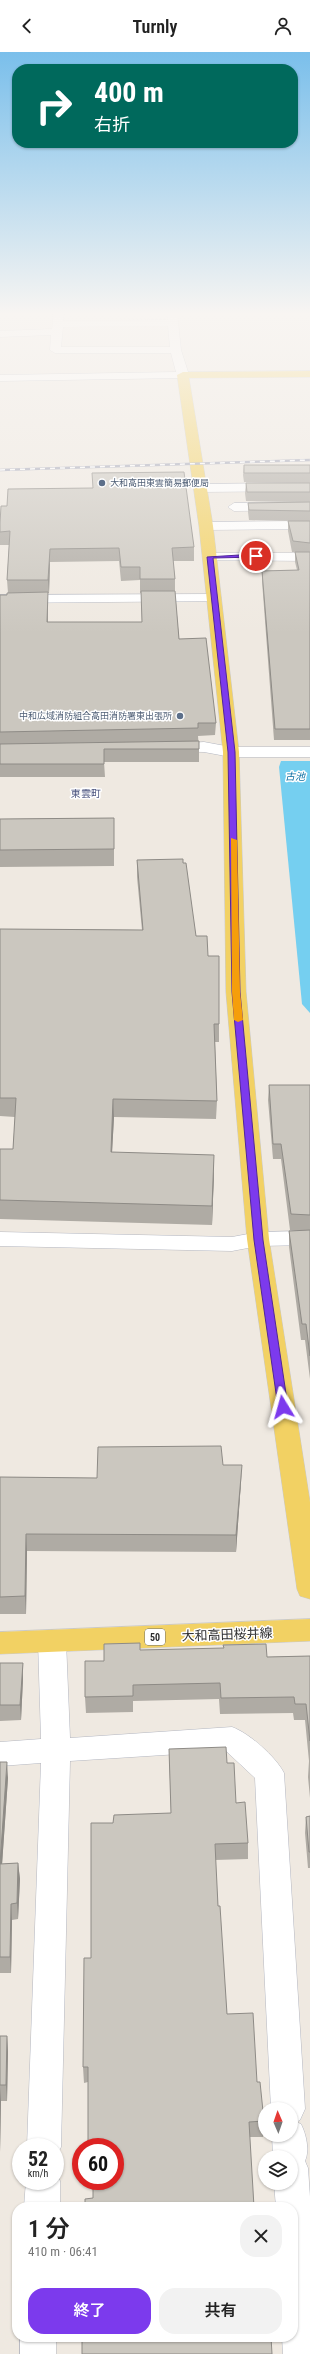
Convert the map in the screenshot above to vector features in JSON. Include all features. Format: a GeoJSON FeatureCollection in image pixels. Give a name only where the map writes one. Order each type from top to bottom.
{"type":"FeatureCollection","features":[{"type":"Feature","properties":{"kind":"main road"},"geometry":{"type":"LineString","coordinates":[[189,419],[210,557],[231,752],[236,992],[258,1240],[310,1589]]}},
{"type":"Feature","properties":{"kind":"main road","name":"大和高田桜井線"},"geometry":{"type":"LineString","coordinates":[[0,1643],[310,1630]]}},
{"type":"Feature","properties":{"kind":"street"},"geometry":{"type":"LineString","coordinates":[[199,488],[310,487]]}},
{"type":"Feature","properties":{"kind":"street"},"geometry":{"type":"LineString","coordinates":[[232,488],[237,526]]}},
{"type":"Feature","properties":{"kind":"street"},"geometry":{"type":"LineString","coordinates":[[234,507],[310,506]]}},
{"type":"Feature","properties":{"kind":"street"},"geometry":{"type":"LineString","coordinates":[[206,526],[310,525]]}},
{"type":"Feature","properties":{"kind":"street"},"geometry":{"type":"LineString","coordinates":[[210,557],[310,557]]}},
{"type":"Feature","properties":{"kind":"street"},"geometry":{"type":"LineString","coordinates":[[0,599],[214,598]]}},
{"type":"Feature","properties":{"kind":"street"},"geometry":{"type":"LineString","coordinates":[[157,748],[204,747],[231,752],[310,752]]}},
{"type":"Feature","properties":{"kind":"street"},"geometry":{"type":"LineString","coordinates":[[0,1239],[232,1244],[258,1240],[310,1238]]}},
{"type":"Feature","properties":{"kind":"street"},"geometry":{"type":"LineString","coordinates":[[44,2138],[56,1752],[52,1641]]}},
{"type":"Feature","properties":{"kind":"street"},"geometry":{"type":"LineString","coordinates":[[0,1754],[56,1752],[232,1739],[269,1773],[288,2102]]}},
{"type":"Feature","properties":{"kind":"street"},"geometry":{"type":"LineString","coordinates":[[42,2202],[43,2190]]}},
{"type":"Feature","properties":{"kind":"street"},"geometry":{"type":"LineString","coordinates":[[292,2190],[293,2202]]}},
{"type":"Feature","properties":{"kind":"street"},"geometry":{"type":"LineString","coordinates":[[298,2298],[301,2354]]}},
{"type":"Feature","properties":{"kind":"street"},"geometry":{"type":"LineString","coordinates":[[38,2342],[38,2354]]}},
{"type":"Feature","properties":{"kind":"water","name":"古池"},"geometry":{"type":"Polygon","coordinates":[[[281,761],[310,761],[310,1013],[302,1004],[279,767],[281,761]]]}},
{"type":"Feature","properties":{"kind":"building"},"geometry":{"type":"Polygon","coordinates":[[[244,465],[310,465],[310,473],[244,473],[244,465]]]}},
{"type":"Feature","properties":{"kind":"building"},"geometry":{"type":"Polygon","coordinates":[[[184,472],[194,547],[172,548],[175,579],[140,579],[140,567],[121,567],[119,548],[50,549],[48,580],[7,580],[10,531],[0,532],[0,523],[1,506],[7,506],[8,489],[93,488],[92,473],[184,472]]]}},
{"type":"Feature","properties":{"kind":"building"},"geometry":{"type":"Polygon","coordinates":[[[246,483],[310,483],[310,492],[247,492],[246,483]]]}},
{"type":"Feature","properties":{"kind":"building"},"geometry":{"type":"Polygon","coordinates":[[[310,502],[310,511],[249,510],[248,503],[310,502]]]}},
{"type":"Feature","properties":{"kind":"building"},"geometry":{"type":"Polygon","coordinates":[[[288,521],[310,521],[310,543],[293,541],[288,521]]]}},
{"type":"Feature","properties":{"kind":"building"},"geometry":{"type":"Polygon","coordinates":[[[295,552],[310,552],[310,729],[275,729],[262,571],[299,570],[295,552]]]}},
{"type":"Feature","properties":{"kind":"building"},"geometry":{"type":"Polygon","coordinates":[[[141,591],[175,591],[179,639],[206,638],[216,723],[198,723],[198,728],[0,732],[0,595],[7,595],[7,593],[48,592],[47,622],[142,622],[141,591]]]}},
{"type":"Feature","properties":{"kind":"building"},"geometry":{"type":"Polygon","coordinates":[[[199,741],[199,749],[104,749],[104,764],[0,764],[0,744],[199,741]]]}},
{"type":"Feature","properties":{"kind":"building"},"geometry":{"type":"Polygon","coordinates":[[[114,818],[114,849],[0,850],[0,819],[114,818]]]}},
{"type":"Feature","properties":{"kind":"building"},"geometry":{"type":"Polygon","coordinates":[[[183,859],[183,863],[186,863],[196,936],[207,936],[208,956],[219,956],[219,1024],[214,1024],[217,1101],[113,1099],[111,1152],[214,1155],[212,1206],[0,1200],[0,1149],[13,1149],[16,1098],[0,1098],[0,929],[143,930],[137,860],[183,859]]]}},
{"type":"Feature","properties":{"kind":"building"},"geometry":{"type":"Polygon","coordinates":[[[269,1085],[310,1085],[310,1215],[291,1214],[281,1144],[273,1144],[269,1085]]]}},
{"type":"Feature","properties":{"kind":"building"},"geometry":{"type":"Polygon","coordinates":[[[310,1230],[310,1356],[306,1324],[302,1324],[289,1231],[310,1230]]]}},
{"type":"Feature","properties":{"kind":"building"},"geometry":{"type":"Polygon","coordinates":[[[221,1446],[223,1465],[242,1465],[236,1535],[26,1534],[25,1596],[0,1597],[0,1477],[97,1478],[98,1447],[221,1446]]]}},
{"type":"Feature","properties":{"kind":"building"},"geometry":{"type":"Polygon","coordinates":[[[140,1643],[140,1650],[224,1648],[223,1645],[266,1644],[267,1657],[310,1656],[310,1741],[306,1704],[295,1704],[294,1697],[221,1698],[220,1683],[133,1685],[133,1696],[85,1697],[85,1661],[104,1661],[104,1644],[140,1643]]]}},
{"type":"Feature","properties":{"kind":"building"},"geometry":{"type":"Polygon","coordinates":[[[0,1663],[23,1663],[20,1705],[0,1705],[0,1663]]]}},
{"type":"Feature","properties":{"kind":"building"},"geometry":{"type":"Polygon","coordinates":[[[226,1747],[227,1763],[234,1763],[236,1803],[245,1802],[248,1843],[215,1844],[218,1906],[220,1906],[227,2014],[253,2013],[257,2082],[260,2082],[262,2102],[258,2102],[258,2121],[249,2122],[254,2202],[85,2202],[85,2199],[93,2198],[93,2190],[124,2190],[124,2138],[88,2138],[88,2067],[83,2067],[84,1958],[91,1958],[91,1823],[113,1823],[114,1815],[171,1813],[169,1749],[226,1747]]]}},
{"type":"Feature","properties":{"kind":"building"},"geometry":{"type":"Polygon","coordinates":[[[0,1762],[7,1762],[0,1864],[0,1762]]]}},
{"type":"Feature","properties":{"kind":"building"},"geometry":{"type":"Polygon","coordinates":[[[310,1816],[310,1852],[309,1852],[306,1817],[310,1816]]]}},
{"type":"Feature","properties":{"kind":"building"},"geometry":{"type":"Polygon","coordinates":[[[18,1863],[17,1903],[11,1904],[10,1957],[0,1957],[0,1864],[18,1863]]]}},
{"type":"Feature","properties":{"kind":"building"},"geometry":{"type":"Polygon","coordinates":[[[0,2036],[7,2036],[6,2085],[0,2085],[0,2036]]]}},
{"type":"Feature","properties":{"kind":"building"},"geometry":{"type":"Polygon","coordinates":[[[82,2342],[271,2342],[272,2354],[82,2354],[82,2342]]]}},
{"type":"Feature","properties":{"kind":"railway"},"geometry":{"type":"LineString","coordinates":[[0,470],[310,460]]}},
{"type":"Feature","properties":{"kind":"slow traffic"},"geometry":{"type":"LineString","coordinates":[[233,840],[236,992],[238,1020]]}},
{"type":"Feature","properties":{"kind":"place","name":"大和高田東雲簡易郵便局"},"geometry":{"type":"Point","coordinates":[102,483]}},
{"type":"Feature","properties":{"kind":"place","name":"中和広域消防組合高田消防署東出張所"},"geometry":{"type":"Point","coordinates":[180,716]}},
{"type":"Feature","properties":{"kind":"district","name":"東雲町"},"geometry":{"type":"Point","coordinates":[86,793]}},
{"type":"Feature","properties":{"kind":"route"},"geometry":{"type":"LineString","coordinates":[[256,556],[210,557],[231,752],[236,992],[258,1240],[283,1407]]}}]}
